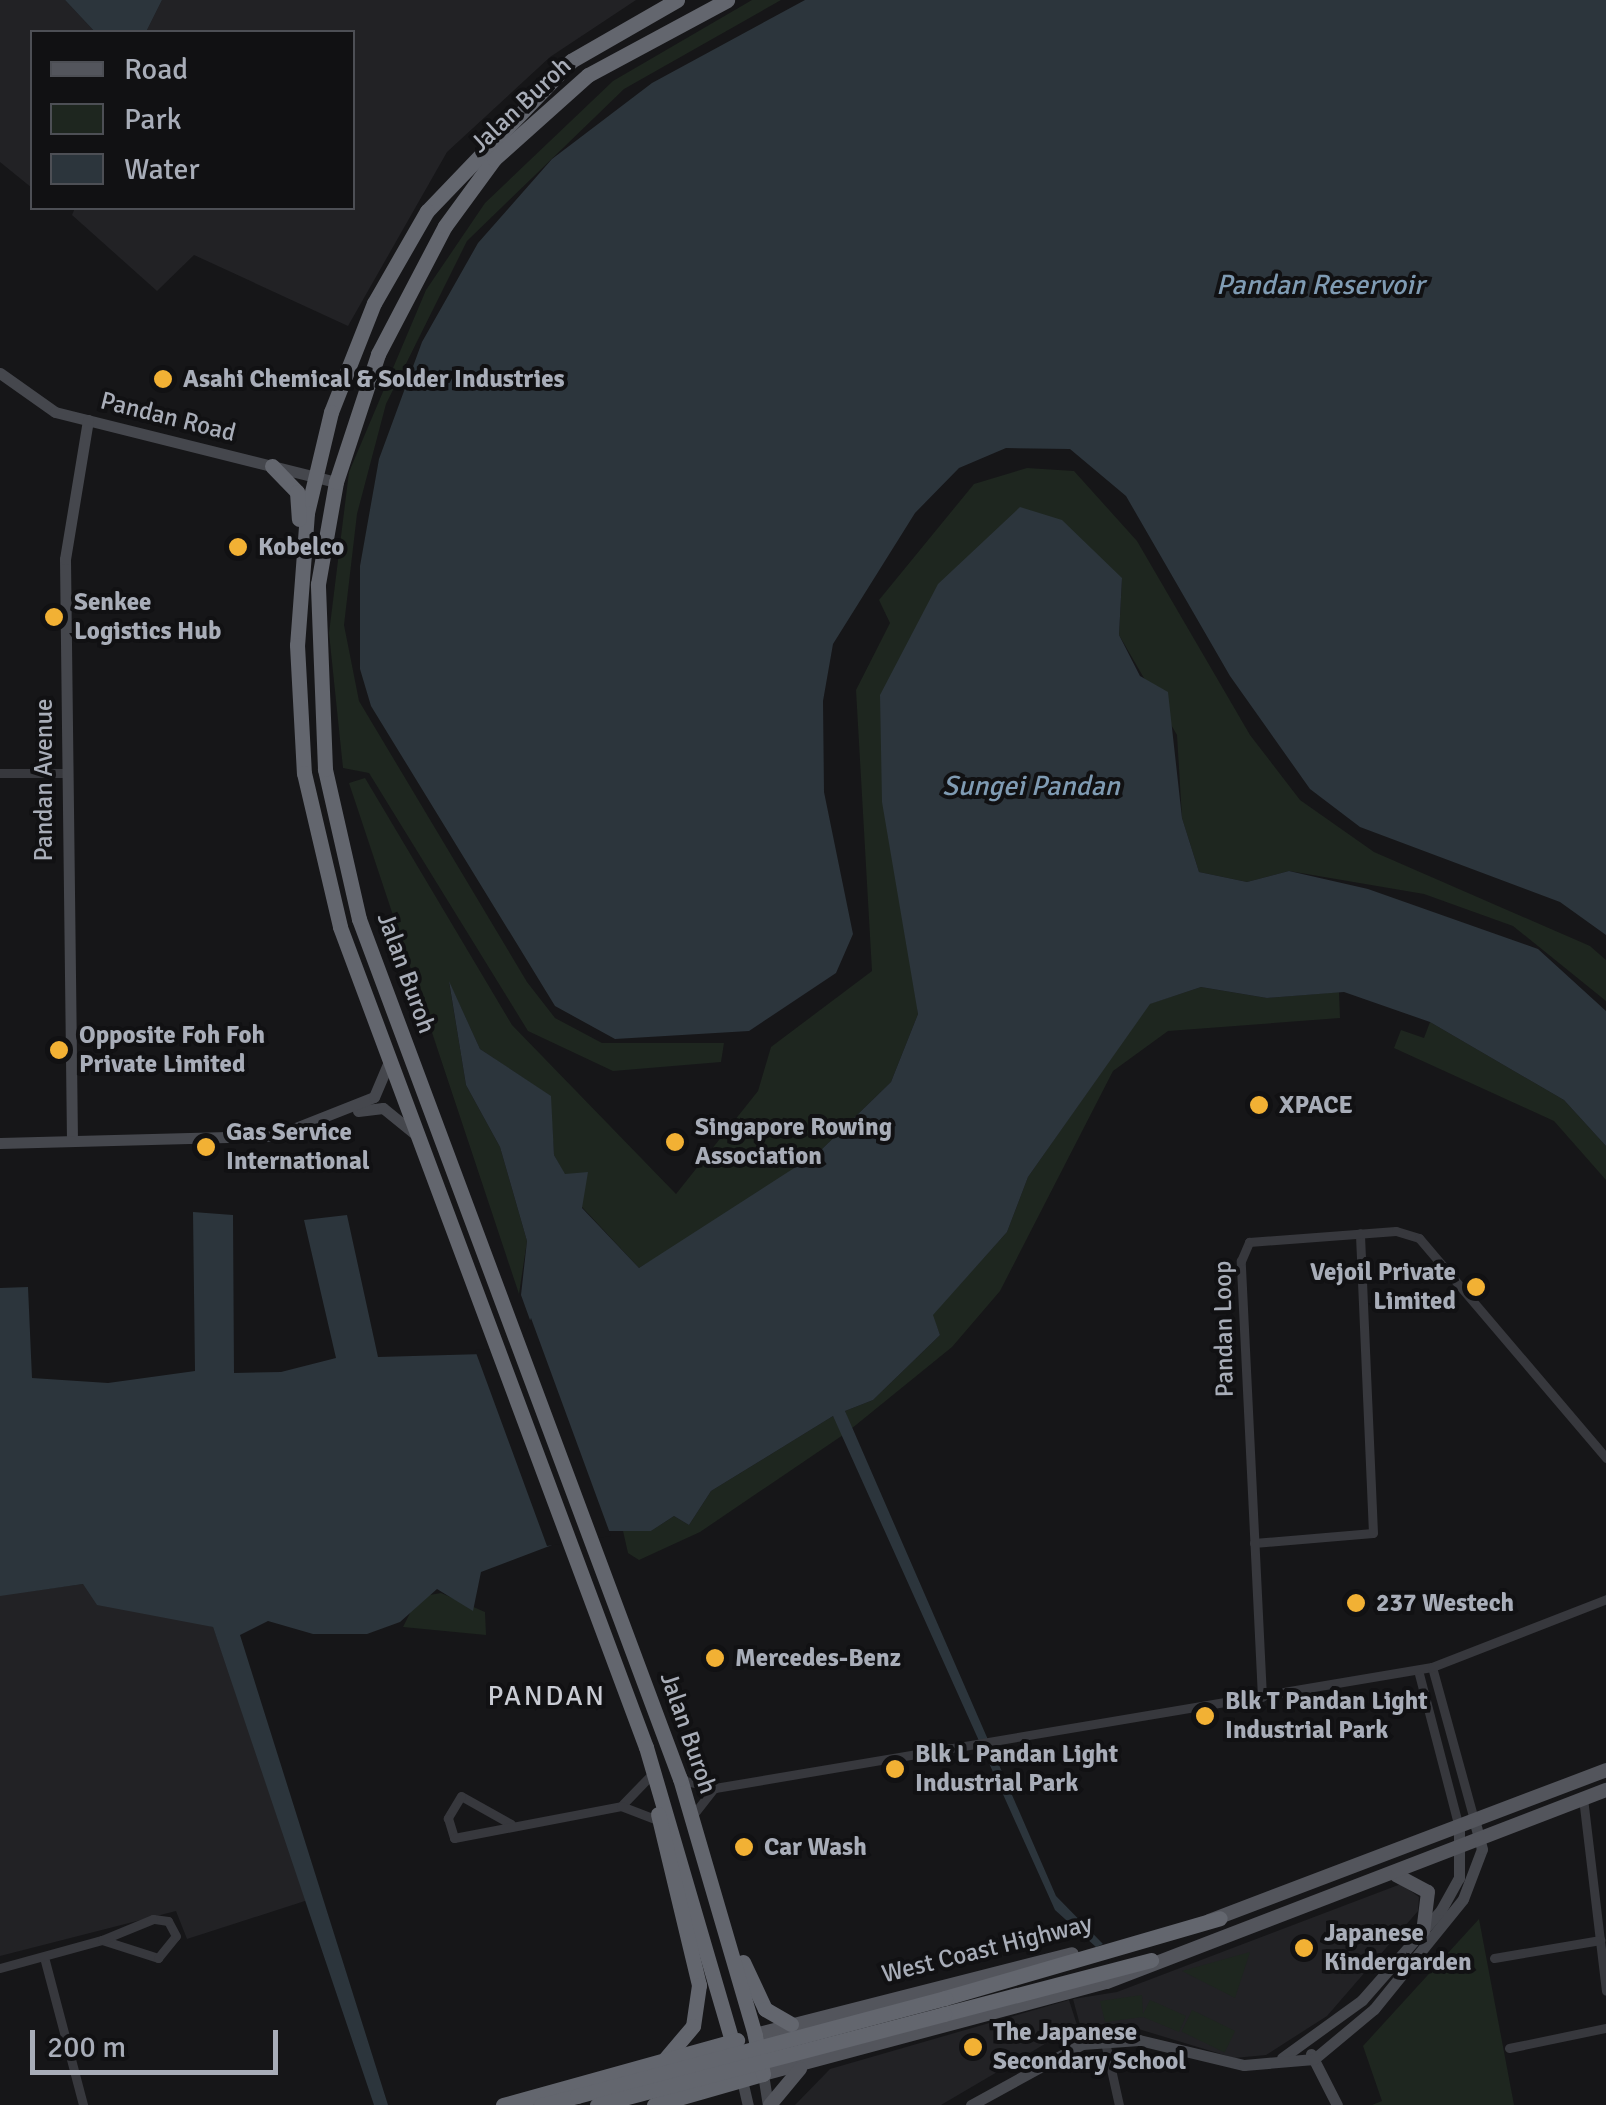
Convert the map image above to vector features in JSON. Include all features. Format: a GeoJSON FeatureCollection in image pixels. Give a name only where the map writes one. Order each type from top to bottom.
{"type":"FeatureCollection","features":[{"type":"Feature","properties":{"kind":"highway","name":"Jalan Buroh"},"geometry":{"type":"LineString","coordinates":[[677,0],[572,61],[426,210],[353,351],[313,476],[304,537],[298,663],[317,849],[489,1338],[646,1747],[742,2080]]}},
{"type":"Feature","properties":{"kind":"highway","name":"Jalan Buroh"},"geometry":{"type":"LineString","coordinates":[[727,0],[588,75],[494,159],[395,316],[336,482],[321,559],[318,708],[338,846],[511,1329],[680,1779],[763,2074]]}},
{"type":"Feature","properties":{"kind":"highway"},"geometry":{"type":"LineString","coordinates":[[272,466],[297,492],[304,537]]}},
{"type":"Feature","properties":{"kind":"highway"},"geometry":{"type":"LineString","coordinates":[[302,568],[321,559]]}},
{"type":"Feature","properties":{"kind":"highway"},"geometry":{"type":"LineString","coordinates":[[646,1747],[648,1778],[699,1986],[693,2026],[665,2059]]}},
{"type":"Feature","properties":{"kind":"highway"},"geometry":{"type":"LineString","coordinates":[[714,1901],[756,1997],[791,2024]]}},
{"type":"Feature","properties":{"kind":"highway"},"geometry":{"type":"LineString","coordinates":[[598,2105],[944,2006],[1220,1918]]}},
{"type":"Feature","properties":{"kind":"highway"},"geometry":{"type":"LineString","coordinates":[[541,2105],[944,2006],[1151,1960]]}},
{"type":"Feature","properties":{"kind":"highway","name":"West Coast Highway"},"geometry":{"type":"LineString","coordinates":[[504,2105],[755,2036]]}},
{"type":"Feature","properties":{"kind":"highway"},"geometry":{"type":"LineString","coordinates":[[654,2105],[763,2074]]}},
{"type":"Feature","properties":{"kind":"highway"},"geometry":{"type":"LineString","coordinates":[[691,2095],[717,2105]]}},
{"type":"Feature","properties":{"kind":"main road","name":"West Coast Highway"},"geometry":{"type":"LineString","coordinates":[[755,2036],[1220,1918],[1606,1770]]}},
{"type":"Feature","properties":{"kind":"main road"},"geometry":{"type":"LineString","coordinates":[[763,2074],[1108,1982],[1151,1960],[1481,1841],[1606,1790]]}},
{"type":"Feature","properties":{"kind":"main road"},"geometry":{"type":"LineString","coordinates":[[1379,1877],[1410,1876],[1428,1892],[1423,1931]]}},
{"type":"Feature","properties":{"kind":"main road"},"geometry":{"type":"LineString","coordinates":[[769,2105],[794,2072],[814,2062]]}},
{"type":"Feature","properties":{"kind":"street","name":"Pandan Road"},"geometry":{"type":"LineString","coordinates":[[0,373],[55,412],[336,482]]}},
{"type":"Feature","properties":{"kind":"street","name":"Pandan Avenue"},"geometry":{"type":"LineString","coordinates":[[72,1141],[65,559],[88,420]]}},
{"type":"Feature","properties":{"kind":"street"},"geometry":{"type":"LineString","coordinates":[[0,773],[67,773]]}},
{"type":"Feature","properties":{"kind":"street"},"geometry":{"type":"LineString","coordinates":[[352,1110],[382,1088],[388,1058]]}},
{"type":"Feature","properties":{"kind":"street"},"geometry":{"type":"LineString","coordinates":[[0,1144],[259,1138],[352,1110],[384,1108],[420,1140]]}},
{"type":"Feature","properties":{"kind":"street"},"geometry":{"type":"LineString","coordinates":[[1254,1543],[1373,1533],[1360,1233]]}},
{"type":"Feature","properties":{"kind":"street","name":"Pandan Loop"},"geometry":{"type":"LineString","coordinates":[[1262,1697],[1242,1251],[1259,1238],[1360,1233],[1419,1238],[1606,1458]]}},
{"type":"Feature","properties":{"kind":"street"},"geometry":{"type":"LineString","coordinates":[[680,1779],[715,1788],[1418,1670],[1606,1599]]}},
{"type":"Feature","properties":{"kind":"street"},"geometry":{"type":"LineString","coordinates":[[971,2105],[1062,2052],[1105,2042],[1138,2040],[1216,2062],[1314,2058],[1374,2009],[1473,1882],[1481,1841],[1432,1667]]}},
{"type":"Feature","properties":{"kind":"street"},"geometry":{"type":"LineString","coordinates":[[1278,2060],[1307,2046],[1423,1931],[1456,1886],[1464,1847],[1418,1670]]}},
{"type":"Feature","properties":{"kind":"street"},"geometry":{"type":"LineString","coordinates":[[621,1806],[648,1778]]}},
{"type":"Feature","properties":{"kind":"street"},"geometry":{"type":"LineString","coordinates":[[692,1824],[695,1806],[715,1788]]}},
{"type":"Feature","properties":{"kind":"street"},"geometry":{"type":"LineString","coordinates":[[511,1824],[462,1796],[448,1818],[454,1838],[511,1824],[621,1806],[661,1824]]}},
{"type":"Feature","properties":{"kind":"street"},"geometry":{"type":"LineString","coordinates":[[1583,1798],[1606,1992]]}},
{"type":"Feature","properties":{"kind":"street"},"geometry":{"type":"LineString","coordinates":[[0,1968],[102,1940],[153,1919],[168,1922],[176,1936],[158,1958],[102,1940]]}},
{"type":"Feature","properties":{"kind":"street"},"geometry":{"type":"LineString","coordinates":[[1494,1958],[1600,1940]]}},
{"type":"Feature","properties":{"kind":"street"},"geometry":{"type":"LineString","coordinates":[[44,1957],[83,2105]]}},
{"type":"Feature","properties":{"kind":"street"},"geometry":{"type":"LineString","coordinates":[[1510,2048],[1606,2028]]}},
{"type":"Feature","properties":{"kind":"street"},"geometry":{"type":"LineString","coordinates":[[1105,2042],[1119,2105]]}},
{"type":"Feature","properties":{"kind":"street"},"geometry":{"type":"LineString","coordinates":[[1307,2046],[1338,2105]]}},
{"type":"Feature","properties":{"kind":"street"},"geometry":{"type":"LineString","coordinates":[[763,2074],[769,2105]]}},
{"type":"Feature","properties":{"kind":"street"},"geometry":{"type":"LineString","coordinates":[[742,2080],[748,2105]]}},
{"type":"Feature","properties":{"kind":"shaded area"},"geometry":{"type":"Polygon","coordinates":[[[0,0],[65,0],[93,30],[30,30],[30,186],[0,162],[0,0]]]}},
{"type":"Feature","properties":{"kind":"shaded area"},"geometry":{"type":"Polygon","coordinates":[[[162,0],[636,0],[550,57],[447,152],[348,326],[194,255],[157,291],[72,215],[74,210],[355,210],[355,30],[147,30],[162,0]]]}},
{"type":"Feature","properties":{"kind":"shaded area"},"geometry":{"type":"Polygon","coordinates":[[[83,1584],[213,1627],[311,1899],[187,1939],[176,1911],[0,1956],[0,1595],[83,1584]]]}},
{"type":"Feature","properties":{"kind":"shaded area","name":"Japanese Kindergarden"},"geometry":{"type":"Polygon","coordinates":[[[1401,1884],[1419,1897],[1418,1911],[1327,2016],[1266,2055],[1234,2058],[1122,2024],[1080,2025],[1073,1999],[1117,1992],[1401,1884]]]}},
{"type":"Feature","properties":{"kind":"shaded area","name":"The Japanese Secondary School"},"geometry":{"type":"Polygon","coordinates":[[[1069,2000],[1077,2025],[941,2105],[795,2105],[830,2069],[1069,2000]]]}},
{"type":"Feature","properties":{"kind":"green space"},"geometry":{"type":"Polygon","coordinates":[[[752,0],[781,0],[624,89],[467,241],[386,404],[357,514],[344,625],[359,701],[527,982],[555,1018],[602,1043],[724,1043],[721,1062],[613,1071],[528,1031],[369,773],[343,768],[329,633],[349,472],[426,290],[485,203],[613,81],[752,0]]]}},
{"type":"Feature","properties":{"kind":"green space"},"geometry":{"type":"Polygon","coordinates":[[[1027,468],[1074,471],[1137,541],[1250,735],[1300,800],[1374,852],[1590,946],[1606,960],[1606,1001],[1513,926],[1424,894],[1289,871],[1247,882],[1199,872],[1182,818],[1177,735],[1119,635],[1122,578],[912,955],[918,1014],[891,1082],[819,1152],[737,1210],[639,1268],[582,1207],[554,1155],[550,1096],[480,1049],[449,982],[466,1085],[500,1147],[527,1241],[519,1294],[349,783],[365,778],[512,1025],[676,1194],[758,1091],[771,1047],[872,971],[856,690],[890,623],[879,600],[974,484],[1027,468]]]}},
{"type":"Feature","properties":{"kind":"green space"},"geometry":{"type":"Polygon","coordinates":[[[1201,987],[1267,998],[1339,992],[1340,1018],[1168,1031],[1113,1071],[1000,1291],[952,1347],[851,1429],[845,1411],[873,1400],[940,1335],[932,1315],[1007,1232],[1028,1177],[1149,1004],[1201,987]]]}},
{"type":"Feature","properties":{"kind":"green space"},"geometry":{"type":"Polygon","coordinates":[[[1430,1022],[1564,1100],[1606,1146],[1606,1180],[1554,1121],[1394,1048],[1401,1030],[1424,1038],[1430,1022]]]}},
{"type":"Feature","properties":{"kind":"green space"},"geometry":{"type":"Polygon","coordinates":[[[833,1416],[843,1435],[700,1532],[639,1560],[628,1553],[623,1531],[651,1531],[674,1516],[689,1525],[711,1491],[833,1416]]]}},
{"type":"Feature","properties":{"kind":"green space"},"geometry":{"type":"Polygon","coordinates":[[[441,1593],[485,1612],[486,1635],[403,1627],[418,1597],[441,1593]]]}},
{"type":"Feature","properties":{"kind":"green space"},"geometry":{"type":"Polygon","coordinates":[[[1479,1919],[1514,2105],[1372,2105],[1382,2101],[1363,2046],[1479,1919]]]}},
{"type":"Feature","properties":{"kind":"green space"},"geometry":{"type":"Polygon","coordinates":[[[1250,1952],[1235,1998],[1182,1971],[1250,1952]]]}},
{"type":"Feature","properties":{"kind":"green space"},"geometry":{"type":"Polygon","coordinates":[[[1142,1995],[1143,2014],[1150,2000],[1186,2016],[1179,2032],[1143,2017],[1105,2022],[1100,2001],[1142,1995]]]}},
{"type":"Feature","properties":{"kind":"green space"},"geometry":{"type":"Polygon","coordinates":[[[1192,2010],[1235,2031],[1225,2053],[1181,2032],[1192,2010]]]}},
{"type":"Feature","properties":{"kind":"water"},"geometry":{"type":"Polygon","coordinates":[[[65,0],[162,0],[147,30],[93,30],[65,0]]]}},
{"type":"Feature","properties":{"kind":"water","name":"Pandan Reservoir"},"geometry":{"type":"Polygon","coordinates":[[[805,0],[1606,0],[1606,935],[1560,902],[1360,827],[1310,789],[1230,676],[1126,496],[1070,449],[1006,448],[959,468],[915,513],[833,644],[823,701],[824,792],[853,934],[836,973],[749,1031],[615,1039],[555,1006],[371,706],[360,669],[360,566],[379,459],[422,342],[478,243],[552,159],[652,83],[805,0]]]}},
{"type":"Feature","properties":{"kind":"water","name":"Sungei Pandan"},"geometry":{"type":"Polygon","coordinates":[[[1020,507],[1062,520],[1122,578],[1119,635],[1140,676],[1168,692],[1182,818],[1199,872],[1247,882],[1289,871],[1368,889],[1538,949],[1606,1011],[1606,1146],[1564,1100],[1430,1022],[1344,992],[1267,998],[1201,987],[1150,1004],[1028,1177],[1007,1232],[933,1315],[940,1335],[873,1400],[845,1411],[1056,1896],[1103,1944],[1096,1947],[1055,1910],[833,1416],[711,1491],[689,1525],[674,1516],[651,1531],[589,1531],[481,1572],[473,1611],[437,1589],[400,1622],[367,1634],[313,1634],[268,1621],[240,1635],[388,2105],[374,2105],[213,1627],[97,1605],[83,1584],[0,1596],[0,1288],[28,1287],[32,1378],[108,1383],[195,1371],[193,1212],[233,1215],[234,1373],[281,1372],[336,1358],[304,1220],[347,1215],[378,1357],[523,1353],[534,1331],[521,1295],[527,1241],[500,1147],[466,1085],[449,981],[480,1049],[551,1096],[554,1155],[565,1174],[588,1172],[582,1208],[639,1268],[819,1152],[891,1082],[918,1014],[882,802],[880,695],[938,584],[1020,507]]]}},
{"type":"Feature","properties":{"kind":"pier"},"geometry":{"type":"Polygon","coordinates":[[[531,1318],[611,1536],[547,1546],[475,1350],[519,1349],[531,1318]]]}},
{"type":"Feature","properties":{"kind":"place","name":"Asahi Chemical & Solder Industries"},"geometry":{"type":"Point","coordinates":[163,379]}},
{"type":"Feature","properties":{"kind":"place","name":"Kobelco"},"geometry":{"type":"Point","coordinates":[238,547]}},
{"type":"Feature","properties":{"kind":"place","name":"Senkee Logistics Hub"},"geometry":{"type":"Point","coordinates":[54,617]}},
{"type":"Feature","properties":{"kind":"place","name":"Opposite Foh Foh Private Limited"},"geometry":{"type":"Point","coordinates":[59,1050]}},
{"type":"Feature","properties":{"kind":"place","name":"XPACE"},"geometry":{"type":"Point","coordinates":[1259,1105]}},
{"type":"Feature","properties":{"kind":"place","name":"Singapore Rowing Association"},"geometry":{"type":"Point","coordinates":[675,1142]}},
{"type":"Feature","properties":{"kind":"place","name":"Gas Service International"},"geometry":{"type":"Point","coordinates":[206,1147]}},
{"type":"Feature","properties":{"kind":"place","name":"Vejoil Private Limited"},"geometry":{"type":"Point","coordinates":[1476,1287]}},
{"type":"Feature","properties":{"kind":"place","name":"237 Westech"},"geometry":{"type":"Point","coordinates":[1356,1603]}},
{"type":"Feature","properties":{"kind":"place","name":"Mercedes-Benz"},"geometry":{"type":"Point","coordinates":[715,1658]}},
{"type":"Feature","properties":{"kind":"place","name":"Blk T Pandan Light Industrial Park"},"geometry":{"type":"Point","coordinates":[1205,1716]}},
{"type":"Feature","properties":{"kind":"place","name":"Blk L Pandan Light Industrial Park"},"geometry":{"type":"Point","coordinates":[895,1769]}},
{"type":"Feature","properties":{"kind":"place","name":"Car Wash"},"geometry":{"type":"Point","coordinates":[744,1847]}},
{"type":"Feature","properties":{"kind":"place","name":"Japanese Kindergarden"},"geometry":{"type":"Point","coordinates":[1304,1948]}},
{"type":"Feature","properties":{"kind":"place","name":"The Japanese Secondary School"},"geometry":{"type":"Point","coordinates":[973,2047]}},
{"type":"Feature","properties":{"kind":"district","name":"PANDAN"},"geometry":{"type":"Point","coordinates":[547,1696]}}]}
